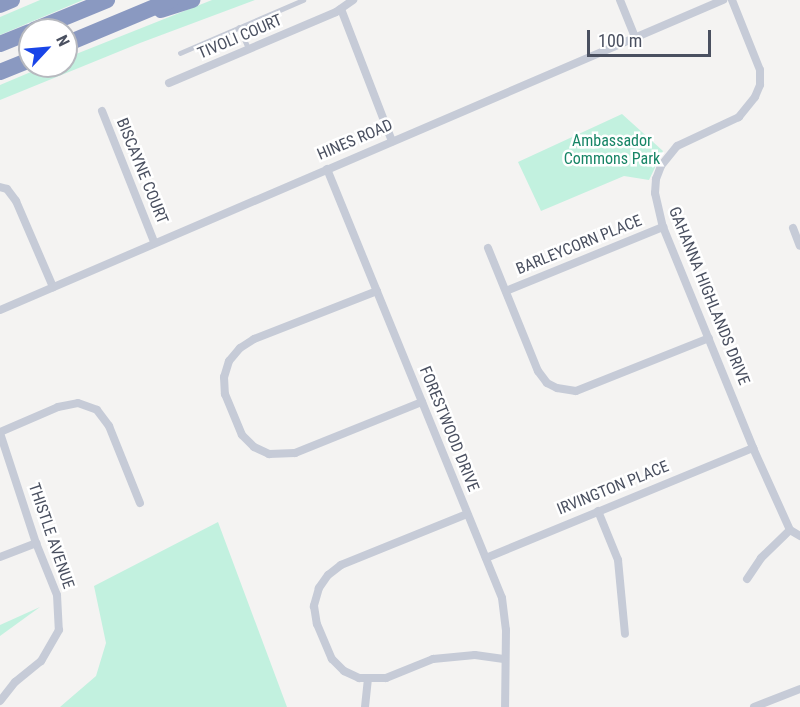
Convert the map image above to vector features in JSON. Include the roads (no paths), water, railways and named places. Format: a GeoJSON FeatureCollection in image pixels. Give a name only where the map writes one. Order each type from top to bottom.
{"type":"FeatureCollection","features":[{"type":"Feature","properties":{"kind":"highway"},"geometry":{"type":"LineString","coordinates":[[0,5],[12,0]]}},
{"type":"Feature","properties":{"kind":"highway"},"geometry":{"type":"LineString","coordinates":[[63,18],[107,0]]}},
{"type":"Feature","properties":{"kind":"highway"},"geometry":{"type":"LineString","coordinates":[[78,39],[171,0]]}},
{"type":"Feature","properties":{"kind":"highway"},"geometry":{"type":"LineString","coordinates":[[103,29],[192,0]]}},
{"type":"Feature","properties":{"kind":"highway"},"geometry":{"type":"LineString","coordinates":[[0,44],[18,37]]}},
{"type":"Feature","properties":{"kind":"highway"},"geometry":{"type":"LineString","coordinates":[[0,72],[18,65]]}},
{"type":"Feature","properties":{"kind":"street","name":"TIVOLI COURT"},"geometry":{"type":"LineString","coordinates":[[169,83],[249,49],[339,4],[353,0]]}},
{"type":"Feature","properties":{"kind":"street"},"geometry":{"type":"LineString","coordinates":[[620,0],[635,37]]}},
{"type":"Feature","properties":{"kind":"street","name":"HINES ROAD"},"geometry":{"type":"LineString","coordinates":[[0,310],[154,242],[723,0]]}},
{"type":"Feature","properties":{"kind":"street","name":"GAHANNA HIGHLANDS DRIVE"},"geometry":{"type":"LineString","coordinates":[[732,0],[756,57],[760,85],[748,108],[739,117],[688,139],[668,156],[656,179],[655,193],[663,227],[753,448],[790,530]]}},
{"type":"Feature","properties":{"kind":"street"},"geometry":{"type":"LineString","coordinates":[[339,4],[392,141]]}},
{"type":"Feature","properties":{"kind":"street","name":"BISCAYNE COURT"},"geometry":{"type":"LineString","coordinates":[[102,111],[154,242]]}},
{"type":"Feature","properties":{"kind":"street","name":"FORESTWOOD DRIVE"},"geometry":{"type":"LineString","coordinates":[[327,169],[502,598],[506,630],[505,707]]}},
{"type":"Feature","properties":{"kind":"street"},"geometry":{"type":"LineString","coordinates":[[0,187],[7,189],[16,201],[53,287]]}},
{"type":"Feature","properties":{"kind":"street","name":"BARLEYCORN PLACE"},"geometry":{"type":"LineString","coordinates":[[506,291],[663,227]]}},
{"type":"Feature","properties":{"kind":"street"},"geometry":{"type":"LineString","coordinates":[[793,228],[800,246]]}},
{"type":"Feature","properties":{"kind":"street"},"geometry":{"type":"LineString","coordinates":[[488,248],[538,371],[547,383],[557,388],[576,391],[708,338]]}},
{"type":"Feature","properties":{"kind":"street"},"geometry":{"type":"LineString","coordinates":[[376,291],[254,339],[240,348],[229,361],[224,377],[225,394],[233,414],[242,435],[254,447],[269,454],[294,453],[422,402]]}},
{"type":"Feature","properties":{"kind":"street"},"geometry":{"type":"LineString","coordinates":[[0,432],[58,407],[78,403],[97,410],[109,426],[140,503]]}},
{"type":"Feature","properties":{"kind":"street","name":"THISTLE AVENUE"},"geometry":{"type":"LineString","coordinates":[[0,432],[36,543],[57,595],[59,630],[41,661],[15,682],[0,701]]}},
{"type":"Feature","properties":{"kind":"street","name":"IRVINGTON PLACE"},"geometry":{"type":"LineString","coordinates":[[486,558],[753,448]]}},
{"type":"Feature","properties":{"kind":"street"},"geometry":{"type":"LineString","coordinates":[[598,510],[618,560],[626,634]]}},
{"type":"Feature","properties":{"kind":"street"},"geometry":{"type":"LineString","coordinates":[[467,514],[341,566],[328,575],[319,588],[314,606],[323,639],[332,659],[344,671],[368,680],[386,678],[433,659],[475,655],[504,659]]}},
{"type":"Feature","properties":{"kind":"street"},"geometry":{"type":"LineString","coordinates":[[747,579],[761,558],[790,530],[800,536]]}},
{"type":"Feature","properties":{"kind":"street"},"geometry":{"type":"LineString","coordinates":[[0,557],[36,543]]}},
{"type":"Feature","properties":{"kind":"street"},"geometry":{"type":"LineString","coordinates":[[365,707],[368,680]]}},
{"type":"Feature","properties":{"kind":"street"},"geometry":{"type":"LineString","coordinates":[[754,707],[800,689]]}},
{"type":"Feature","properties":{"kind":"lane"},"geometry":{"type":"LineString","coordinates":[[180,52],[303,0]]}},
{"type":"Feature","properties":{"kind":"lane"},"geometry":{"type":"LineString","coordinates":[[239,27],[249,49]]}},
{"type":"Feature","properties":{"kind":"park label","name":"Ambassador Commons Park"},"geometry":{"type":"Point","coordinates":[612,150]}}]}
